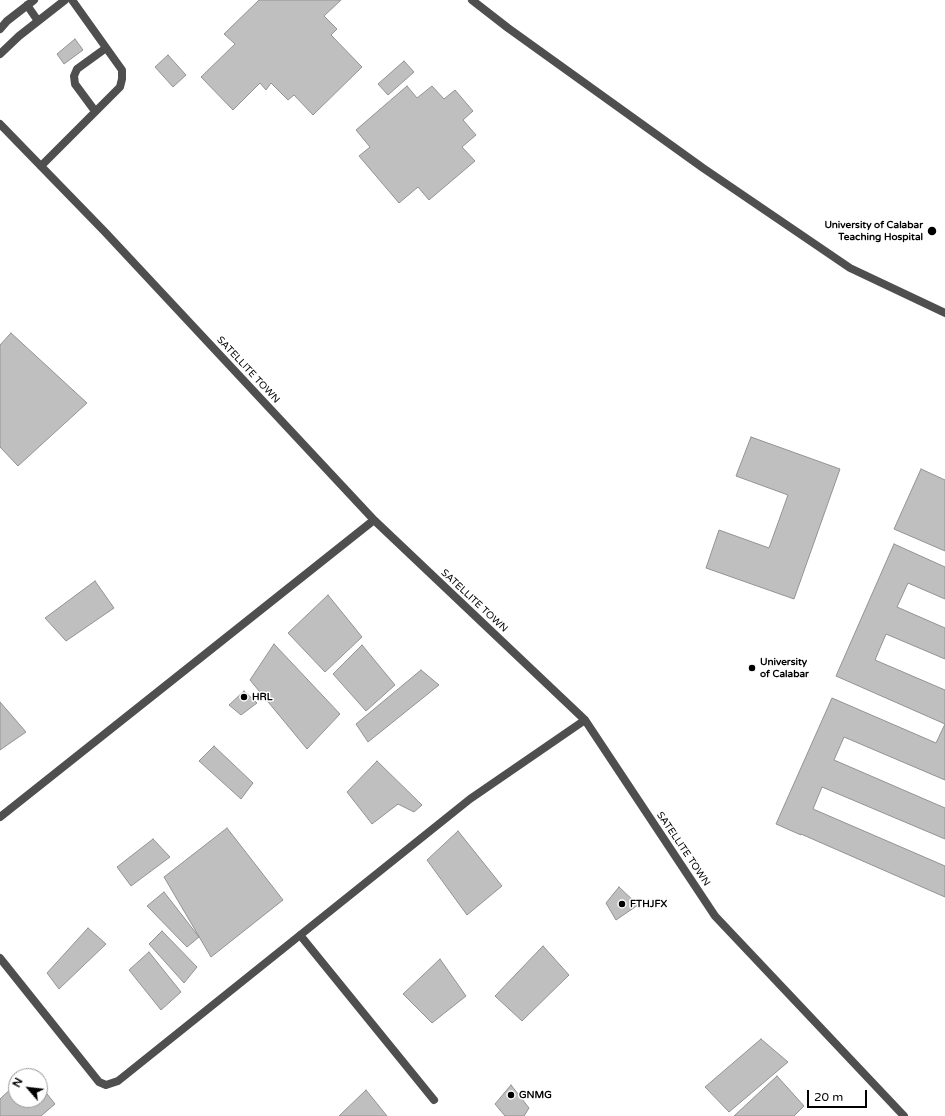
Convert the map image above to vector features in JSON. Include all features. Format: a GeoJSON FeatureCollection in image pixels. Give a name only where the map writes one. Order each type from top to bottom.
{"type":"FeatureCollection","features":[{"type":"Feature","properties":{"kind":"street"},"geometry":{"type":"LineString","coordinates":[[0,54],[19,36],[65,0]]}},
{"type":"Feature","properties":{"kind":"street"},"geometry":{"type":"LineString","coordinates":[[41,166],[120,87],[122,79],[122,70],[72,0]]}},
{"type":"Feature","properties":{"kind":"street"},"geometry":{"type":"LineString","coordinates":[[472,0],[508,28],[703,168],[850,268],[945,313]]}},
{"type":"Feature","properties":{"kind":"street"},"geometry":{"type":"LineString","coordinates":[[0,29],[31,3],[38,21]]}},
{"type":"Feature","properties":{"kind":"street"},"geometry":{"type":"LineString","coordinates":[[95,111],[75,84],[74,76],[77,69],[106,48]]}},
{"type":"Feature","properties":{"kind":"street","name":"SATELLITE TOWN"},"geometry":{"type":"LineString","coordinates":[[0,124],[105,232],[374,520],[585,720],[715,916],[904,1116]]}},
{"type":"Feature","properties":{"kind":"street"},"geometry":{"type":"LineString","coordinates":[[0,817],[374,520]]}},
{"type":"Feature","properties":{"kind":"street"},"geometry":{"type":"LineString","coordinates":[[0,958],[99,1082],[106,1085],[118,1081],[470,799],[585,720]]}},
{"type":"Feature","properties":{"kind":"street"},"geometry":{"type":"LineString","coordinates":[[300,935],[434,1100]]}},
{"type":"Feature","properties":{"kind":"building"},"geometry":{"type":"Polygon","coordinates":[[[259,0],[341,0],[324,16],[337,29],[331,35],[362,67],[313,115],[294,95],[288,100],[271,83],[266,90],[260,83],[233,110],[201,77],[235,44],[224,34],[259,0]]]}},
{"type":"Feature","properties":{"kind":"building"},"geometry":{"type":"Polygon","coordinates":[[[75,39],[83,50],[64,64],[57,54],[75,39]]]}},
{"type":"Feature","properties":{"kind":"building"},"geometry":{"type":"Polygon","coordinates":[[[168,55],[186,75],[173,87],[155,67],[168,55]]]}},
{"type":"Feature","properties":{"kind":"building"},"geometry":{"type":"Polygon","coordinates":[[[404,61],[414,72],[388,95],[378,84],[404,61]]]}},
{"type":"Feature","properties":{"kind":"building"},"geometry":{"type":"Polygon","coordinates":[[[407,86],[417,98],[432,86],[444,99],[455,90],[473,111],[463,120],[476,135],[462,147],[475,161],[429,200],[418,187],[399,203],[359,156],[370,147],[356,130],[407,86]]]}},
{"type":"Feature","properties":{"kind":"building"},"geometry":{"type":"Polygon","coordinates":[[[11,333],[87,403],[18,466],[0,447],[0,345],[11,333]]]}},
{"type":"Feature","properties":{"kind":"building"},"geometry":{"type":"Polygon","coordinates":[[[751,437],[840,469],[794,599],[706,568],[719,530],[769,548],[788,495],[736,476],[751,437]]]}},
{"type":"Feature","properties":{"kind":"building"},"geometry":{"type":"Polygon","coordinates":[[[921,469],[945,480],[945,551],[894,529],[921,469]]]}},
{"type":"Feature","properties":{"kind":"building"},"geometry":{"type":"Polygon","coordinates":[[[894,544],[945,567],[945,599],[908,583],[897,607],[945,628],[945,659],[886,634],[875,660],[945,690],[945,724],[836,676],[894,544]]]}},
{"type":"Feature","properties":{"kind":"building"},"geometry":{"type":"Polygon","coordinates":[[[95,581],[114,608],[66,641],[45,618],[95,581]]]}},
{"type":"Feature","properties":{"kind":"building"},"geometry":{"type":"Polygon","coordinates":[[[328,595],[362,637],[325,672],[288,633],[328,595]]]}},
{"type":"Feature","properties":{"kind":"building"},"geometry":{"type":"Polygon","coordinates":[[[274,644],[340,714],[307,749],[250,680],[274,644]]]}},
{"type":"Feature","properties":{"kind":"building"},"geometry":{"type":"Polygon","coordinates":[[[362,645],[395,685],[366,711],[333,674],[362,645]]]}},
{"type":"Feature","properties":{"kind":"building"},"geometry":{"type":"Polygon","coordinates":[[[421,670],[439,685],[368,742],[356,724],[421,670]]]}},
{"type":"Feature","properties":{"kind":"building","name":"HRL"},"geometry":{"type":"Polygon","coordinates":[[[244,691],[257,703],[241,715],[229,705],[244,691]]]}},
{"type":"Feature","properties":{"kind":"building"},"geometry":{"type":"Polygon","coordinates":[[[832,698],[936,743],[945,724],[945,780],[844,737],[834,760],[945,808],[945,839],[822,787],[813,809],[945,866],[945,897],[776,824],[832,698]]]}},
{"type":"Feature","properties":{"kind":"building"},"geometry":{"type":"Polygon","coordinates":[[[0,702],[26,732],[0,750],[0,702]]]}},
{"type":"Feature","properties":{"kind":"building"},"geometry":{"type":"Polygon","coordinates":[[[214,746],[253,783],[241,799],[199,761],[214,746]]]}},
{"type":"Feature","properties":{"kind":"building"},"geometry":{"type":"Polygon","coordinates":[[[377,761],[422,805],[414,812],[398,804],[372,824],[347,792],[377,761]]]}},
{"type":"Feature","properties":{"kind":"building"},"geometry":{"type":"Polygon","coordinates":[[[227,828],[283,900],[211,957],[164,877],[227,828]]]}},
{"type":"Feature","properties":{"kind":"building"},"geometry":{"type":"Polygon","coordinates":[[[458,831],[502,886],[467,915],[427,860],[458,831]]]}},
{"type":"Feature","properties":{"kind":"building"},"geometry":{"type":"Polygon","coordinates":[[[153,839],[170,857],[131,886],[117,867],[153,839]]]}},
{"type":"Feature","properties":{"kind":"building","name":"FTHJFX"},"geometry":{"type":"Polygon","coordinates":[[[619,887],[638,905],[616,920],[606,903],[619,887]]]}},
{"type":"Feature","properties":{"kind":"building"},"geometry":{"type":"Polygon","coordinates":[[[164,892],[199,937],[187,947],[147,906],[164,892]]]}},
{"type":"Feature","properties":{"kind":"building"},"geometry":{"type":"Polygon","coordinates":[[[88,928],[106,944],[59,989],[47,973],[88,928]]]}},
{"type":"Feature","properties":{"kind":"building"},"geometry":{"type":"Polygon","coordinates":[[[162,931],[197,967],[184,983],[149,944],[162,931]]]}},
{"type":"Feature","properties":{"kind":"building"},"geometry":{"type":"Polygon","coordinates":[[[543,946],[569,975],[522,1021],[495,996],[543,946]]]}},
{"type":"Feature","properties":{"kind":"building"},"geometry":{"type":"Polygon","coordinates":[[[149,952],[181,992],[161,1010],[129,970],[149,952]]]}},
{"type":"Feature","properties":{"kind":"building"},"geometry":{"type":"Polygon","coordinates":[[[440,959],[466,996],[432,1023],[403,994],[440,959]]]}},
{"type":"Feature","properties":{"kind":"building"},"geometry":{"type":"Polygon","coordinates":[[[761,1039],[788,1062],[729,1112],[705,1087],[761,1039]]]}},
{"type":"Feature","properties":{"kind":"building"},"geometry":{"type":"Polygon","coordinates":[[[777,1076],[804,1106],[794,1116],[734,1116],[777,1076]]]}},
{"type":"Feature","properties":{"kind":"building","name":"GNMG"},"geometry":{"type":"Polygon","coordinates":[[[511,1085],[529,1108],[524,1116],[505,1116],[495,1104],[511,1085]]]}},
{"type":"Feature","properties":{"kind":"building"},"geometry":{"type":"Polygon","coordinates":[[[366,1090],[387,1116],[339,1116],[366,1090]]]}},
{"type":"Feature","properties":{"kind":"building"},"geometry":{"type":"Polygon","coordinates":[[[8,1092],[8,1108],[48,1108],[48,1095],[55,1104],[41,1116],[0,1116],[0,1099],[8,1092]]]}},
{"type":"Feature","properties":{"kind":"place","name":"University of Calabar Teaching Hospital"},"geometry":{"type":"Point","coordinates":[932,231]}},
{"type":"Feature","properties":{"kind":"place","name":"University of Calabar"},"geometry":{"type":"Point","coordinates":[752,668]}},
{"type":"Feature","properties":{"kind":"place","name":"HRL"},"geometry":{"type":"Point","coordinates":[244,697]}},
{"type":"Feature","properties":{"kind":"place","name":"FTHJFX"},"geometry":{"type":"Point","coordinates":[622,904]}},
{"type":"Feature","properties":{"kind":"place","name":"GNMG"},"geometry":{"type":"Point","coordinates":[511,1095]}}]}
